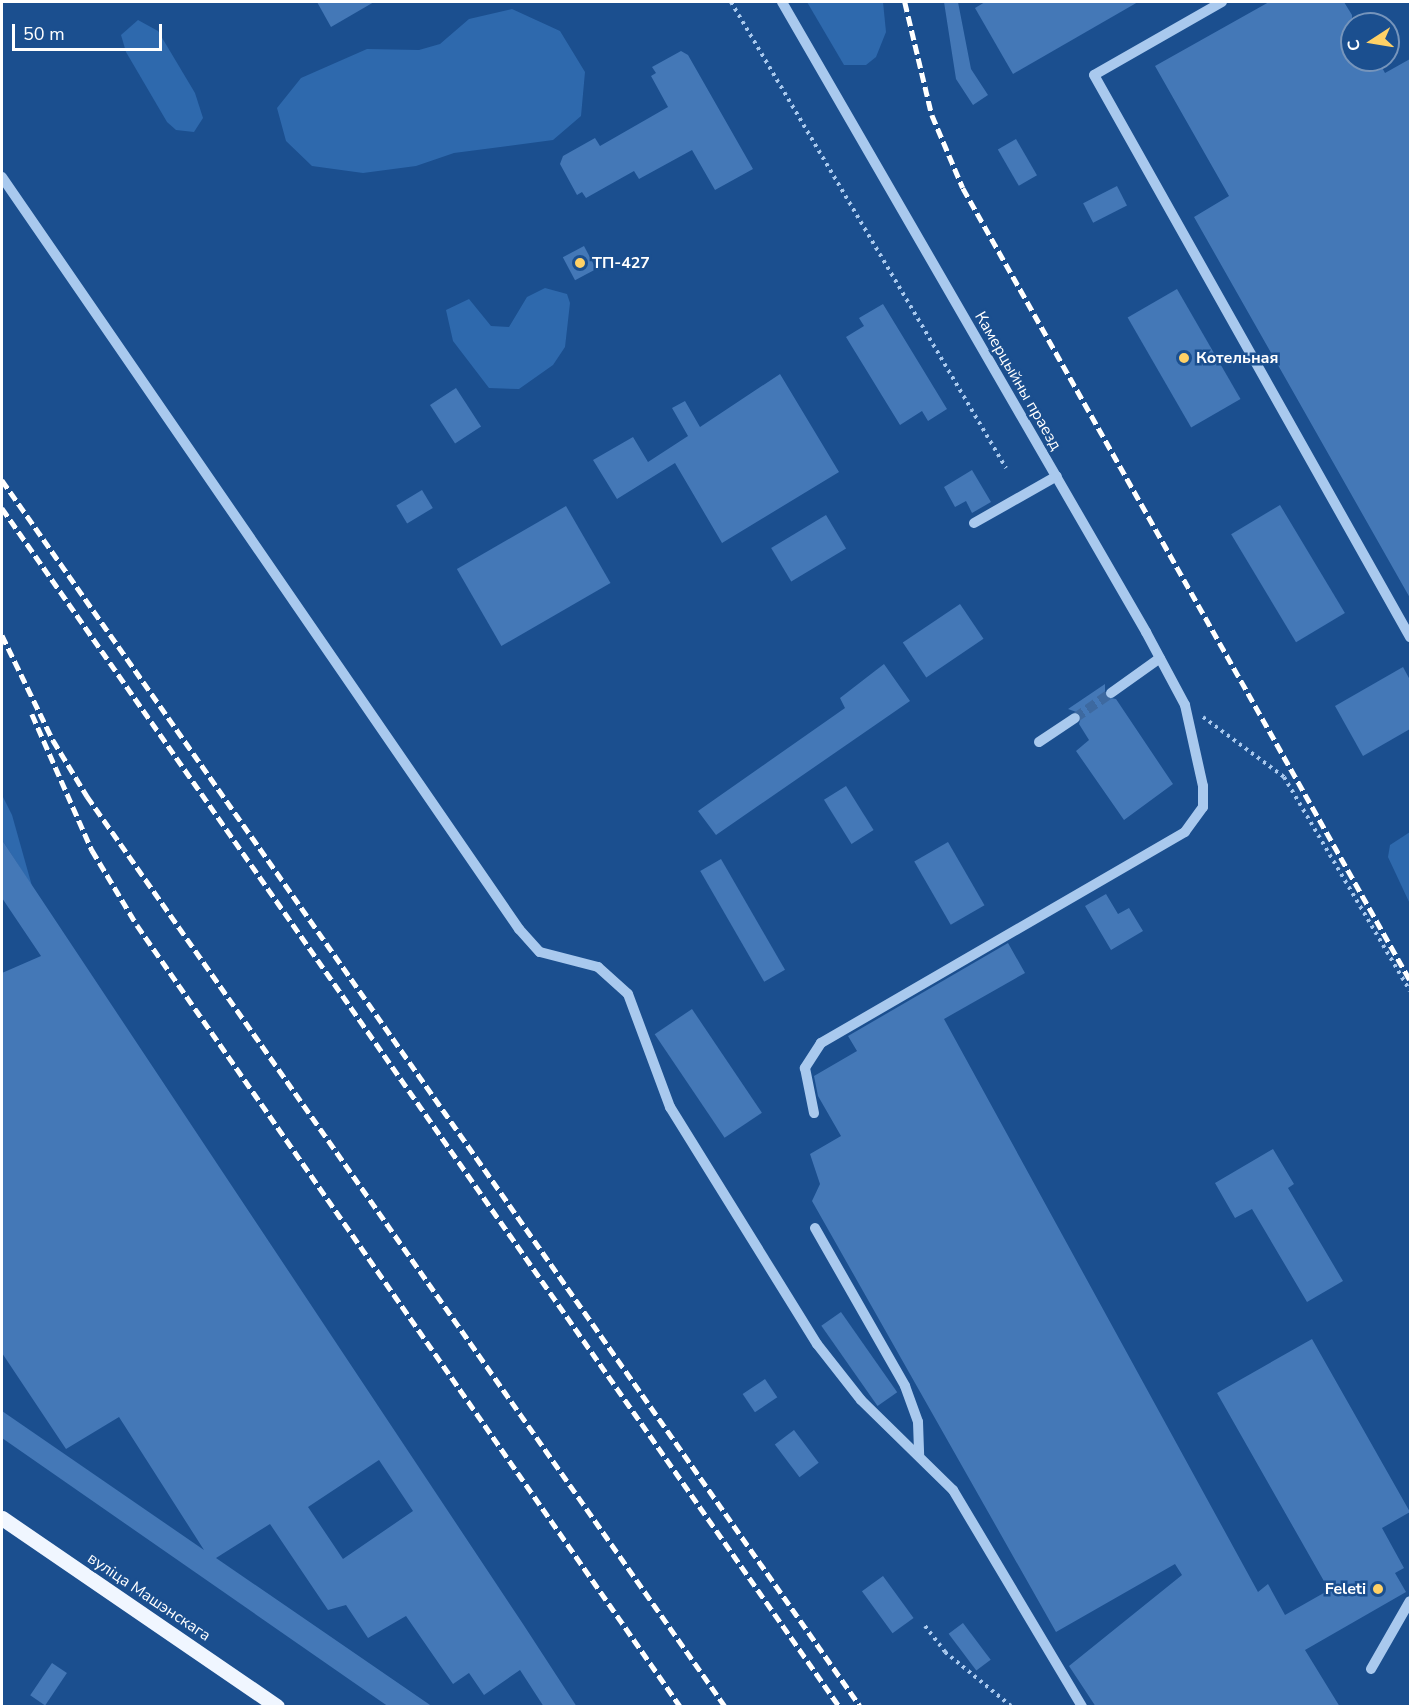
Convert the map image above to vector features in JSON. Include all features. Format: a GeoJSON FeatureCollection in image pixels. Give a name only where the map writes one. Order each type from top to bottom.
{"type":"FeatureCollection","features":[{"type":"Feature","properties":{"kind":"main road","name":"вуліца Машэнскага"},"geometry":{"type":"LineString","coordinates":[[2,1518],[277,1707]]}},
{"type":"Feature","properties":{"kind":"street","name":"Камерцыйны праезд"},"geometry":{"type":"LineString","coordinates":[[782,2],[1160,658],[1185,705],[1203,786],[1203,807],[1179,836],[820,1043],[805,1068],[814,1113]]}},
{"type":"Feature","properties":{"kind":"street"},"geometry":{"type":"LineString","coordinates":[[1222,2],[1094,75],[1410,637]]}},
{"type":"Feature","properties":{"kind":"street"},"geometry":{"type":"LineString","coordinates":[[2,177],[519,929],[540,952],[598,967],[621,983],[670,1107],[804,1323],[861,1400],[919,1455],[967,1510],[1082,1707]]}},
{"type":"Feature","properties":{"kind":"street"},"geometry":{"type":"LineString","coordinates":[[974,523],[1057,476]]}},
{"type":"Feature","properties":{"kind":"street"},"geometry":{"type":"LineString","coordinates":[[1112,693],[1160,658]]}},
{"type":"Feature","properties":{"kind":"street"},"geometry":{"type":"LineString","coordinates":[[1039,742],[1075,718]]}},
{"type":"Feature","properties":{"kind":"street"},"geometry":{"type":"LineString","coordinates":[[815,1228],[909,1395],[918,1422],[919,1455]]}},
{"type":"Feature","properties":{"kind":"street"},"geometry":{"type":"LineString","coordinates":[[1371,1669],[1410,1601]]}},
{"type":"Feature","properties":{"kind":"path"},"geometry":{"type":"LineString","coordinates":[[731,2],[1006,468]]}},
{"type":"Feature","properties":{"kind":"path"},"geometry":{"type":"LineString","coordinates":[[1185,705],[1249,746],[1284,777],[1410,991]]}},
{"type":"Feature","properties":{"kind":"path"},"geometry":{"type":"LineString","coordinates":[[925,1626],[945,1652],[1011,1707]]}},
{"type":"Feature","properties":{"kind":"shaded area"},"geometry":{"type":"Polygon","coordinates":[[[807,2],[883,2],[886,32],[876,57],[866,65],[844,65],[807,2]]]}},
{"type":"Feature","properties":{"kind":"shaded area"},"geometry":{"type":"Polygon","coordinates":[[[512,9],[560,31],[585,72],[581,116],[553,140],[454,153],[416,166],[363,173],[312,166],[286,141],[277,108],[301,78],[367,49],[419,50],[440,44],[469,19],[512,9]]]}},
{"type":"Feature","properties":{"kind":"shaded area"},"geometry":{"type":"Polygon","coordinates":[[[138,20],[158,31],[195,93],[203,118],[194,132],[176,130],[167,122],[126,52],[121,35],[138,20]]]}},
{"type":"Feature","properties":{"kind":"shaded area"},"geometry":{"type":"Polygon","coordinates":[[[545,288],[567,294],[570,303],[565,347],[553,365],[519,389],[489,388],[453,341],[446,310],[469,299],[491,326],[509,327],[527,297],[545,288]]]}},
{"type":"Feature","properties":{"kind":"shaded area"},"geometry":{"type":"Polygon","coordinates":[[[2,795],[12,815],[32,886],[2,840],[2,795]]]}},
{"type":"Feature","properties":{"kind":"shaded area"},"geometry":{"type":"Polygon","coordinates":[[[1410,832],[1410,904],[1388,857],[1390,845],[1410,832]]]}},
{"type":"Feature","properties":{"kind":"building"},"geometry":{"type":"Polygon","coordinates":[[[317,2],[374,2],[331,27],[317,2]]]}},
{"type":"Feature","properties":{"kind":"building"},"geometry":{"type":"Polygon","coordinates":[[[944,2],[958,2],[971,69],[988,95],[973,105],[956,79],[944,2]]]}},
{"type":"Feature","properties":{"kind":"building"},"geometry":{"type":"Polygon","coordinates":[[[985,2],[1138,2],[1013,74],[975,8],[985,2]]]}},
{"type":"Feature","properties":{"kind":"building"},"geometry":{"type":"Polygon","coordinates":[[[1269,2],[1344,2],[1350,12],[1340,12],[1340,72],[1400,72],[1400,65],[1410,59],[1410,598],[1194,217],[1229,196],[1155,66],[1269,2]]]}},
{"type":"Feature","properties":{"kind":"building"},"geometry":{"type":"Polygon","coordinates":[[[681,51],[688,55],[753,169],[715,190],[692,150],[639,179],[634,171],[586,198],[582,192],[577,195],[560,164],[563,156],[595,138],[600,146],[668,107],[651,76],[656,73],[652,67],[681,51]]]}},
{"type":"Feature","properties":{"kind":"building"},"geometry":{"type":"Polygon","coordinates":[[[1016,139],[1037,175],[1019,186],[998,150],[1016,139]]]}},
{"type":"Feature","properties":{"kind":"building"},"geometry":{"type":"Polygon","coordinates":[[[1117,186],[1127,206],[1093,223],[1083,203],[1117,186]]]}},
{"type":"Feature","properties":{"kind":"building","name":"ТП-427"},"geometry":{"type":"Polygon","coordinates":[[[584,246],[596,269],[575,280],[563,257],[584,246]]]}},
{"type":"Feature","properties":{"kind":"building","name":"Котельная"},"geometry":{"type":"Polygon","coordinates":[[[1177,289],[1240,399],[1191,427],[1128,318],[1177,289]]]}},
{"type":"Feature","properties":{"kind":"building"},"geometry":{"type":"Polygon","coordinates":[[[883,304],[947,409],[928,421],[922,411],[900,425],[846,337],[864,326],[859,318],[883,304]]]}},
{"type":"Feature","properties":{"kind":"building"},"geometry":{"type":"Polygon","coordinates":[[[780,374],[839,472],[722,543],[675,463],[617,499],[593,460],[633,437],[648,462],[688,436],[672,408],[685,401],[700,427],[780,374]]]}},
{"type":"Feature","properties":{"kind":"building"},"geometry":{"type":"Polygon","coordinates":[[[456,388],[481,427],[455,443],[430,405],[456,388]]]}},
{"type":"Feature","properties":{"kind":"building"},"geometry":{"type":"Polygon","coordinates":[[[972,470],[991,502],[972,513],[966,501],[955,507],[944,487],[972,470]]]}},
{"type":"Feature","properties":{"kind":"building"},"geometry":{"type":"Polygon","coordinates":[[[422,490],[433,508],[407,523],[396,505],[422,490]]]}},
{"type":"Feature","properties":{"kind":"building"},"geometry":{"type":"Polygon","coordinates":[[[1280,505],[1345,613],[1296,642],[1231,534],[1280,505]]]}},
{"type":"Feature","properties":{"kind":"building"},"geometry":{"type":"Polygon","coordinates":[[[566,506],[610,583],[501,646],[457,569],[566,506]]]}},
{"type":"Feature","properties":{"kind":"building"},"geometry":{"type":"Polygon","coordinates":[[[826,515],[846,548],[791,581],[771,548],[826,515]]]}},
{"type":"Feature","properties":{"kind":"building"},"geometry":{"type":"Polygon","coordinates":[[[960,604],[983,639],[926,677],[903,643],[960,604]]]}},
{"type":"Feature","properties":{"kind":"building"},"geometry":{"type":"Polygon","coordinates":[[[884,664],[910,701],[716,835],[698,811],[845,708],[840,698],[884,664]]]}},
{"type":"Feature","properties":{"kind":"building"},"geometry":{"type":"Polygon","coordinates":[[[1403,667],[1410,680],[1410,729],[1363,756],[1335,706],[1403,667]]]}},
{"type":"Feature","properties":{"kind":"building"},"geometry":{"type":"Polygon","coordinates":[[[1105,684],[1105,697],[1116,699],[1173,784],[1124,820],[1076,751],[1089,740],[1079,724],[1082,714],[1068,709],[1105,684]]]}},
{"type":"Feature","properties":{"kind":"building"},"geometry":{"type":"Polygon","coordinates":[[[846,786],[874,830],[852,844],[824,800],[846,786]]]}},
{"type":"Feature","properties":{"kind":"building"},"geometry":{"type":"Polygon","coordinates":[[[2,840],[577,1707],[544,1707],[520,1670],[484,1695],[469,1673],[453,1684],[406,1616],[368,1638],[346,1605],[328,1610],[270,1524],[216,1558],[433,1707],[389,1707],[2,1438],[2,1411],[204,1550],[119,1417],[66,1449],[2,1353],[2,973],[41,956],[2,898],[2,840]],[[379,1460],[308,1507],[343,1559],[413,1511],[379,1460]]]}},
{"type":"Feature","properties":{"kind":"building"},"geometry":{"type":"Polygon","coordinates":[[[948,842],[984,905],[951,925],[914,862],[948,842]]]}},
{"type":"Feature","properties":{"kind":"building"},"geometry":{"type":"Polygon","coordinates":[[[721,859],[785,970],[764,982],[700,871],[721,859]]]}},
{"type":"Feature","properties":{"kind":"building"},"geometry":{"type":"Polygon","coordinates":[[[1106,894],[1118,914],[1129,908],[1143,931],[1111,950],[1085,906],[1106,894]]]}},
{"type":"Feature","properties":{"kind":"building"},"geometry":{"type":"Polygon","coordinates":[[[1008,943],[1025,973],[944,1019],[1258,1592],[1268,1584],[1285,1615],[1329,1590],[1217,1393],[1312,1339],[1410,1512],[1382,1528],[1404,1568],[1395,1573],[1406,1592],[1305,1650],[1340,1707],[1096,1707],[1069,1666],[1182,1575],[1175,1564],[1056,1632],[812,1201],[820,1184],[810,1154],[841,1136],[818,1096],[814,1076],[857,1051],[848,1036],[1008,943]]]}},
{"type":"Feature","properties":{"kind":"building"},"geometry":{"type":"Polygon","coordinates":[[[692,1009],[762,1113],[725,1138],[655,1034],[692,1009]]]}},
{"type":"Feature","properties":{"kind":"building"},"geometry":{"type":"Polygon","coordinates":[[[1273,1149],[1294,1184],[1288,1188],[1343,1281],[1307,1302],[1252,1209],[1235,1218],[1215,1183],[1273,1149]]]}},
{"type":"Feature","properties":{"kind":"building"},"geometry":{"type":"Polygon","coordinates":[[[841,1312],[897,1392],[878,1406],[821,1326],[841,1312]]]}},
{"type":"Feature","properties":{"kind":"building"},"geometry":{"type":"Polygon","coordinates":[[[765,1379],[777,1397],[755,1412],[743,1394],[765,1379]]]}},
{"type":"Feature","properties":{"kind":"building"},"geometry":{"type":"Polygon","coordinates":[[[794,1430],[819,1463],[800,1477],[775,1444],[794,1430]]]}},
{"type":"Feature","properties":{"kind":"building"},"geometry":{"type":"Polygon","coordinates":[[[883,1576],[914,1618],[893,1633],[862,1591],[883,1576]]]}},
{"type":"Feature","properties":{"kind":"building"},"geometry":{"type":"Polygon","coordinates":[[[963,1623],[991,1660],[976,1671],[949,1634],[963,1623]]]}},
{"type":"Feature","properties":{"kind":"building"},"geometry":{"type":"Polygon","coordinates":[[[52,1663],[67,1673],[45,1705],[30,1695],[52,1663]]]}},
{"type":"Feature","properties":{"kind":"tunnel"},"geometry":{"type":"LineString","coordinates":[[1075,718],[1111,693]]}},
{"type":"Feature","properties":{"kind":"railway"},"geometry":{"type":"LineString","coordinates":[[905,2],[932,115],[963,188],[1410,980]]}},
{"type":"Feature","properties":{"kind":"railway"},"geometry":{"type":"LineString","coordinates":[[2,480],[860,1706]]}},
{"type":"Feature","properties":{"kind":"railway"},"geometry":{"type":"LineString","coordinates":[[2,508],[839,1706]]}},
{"type":"Feature","properties":{"kind":"railway"},"geometry":{"type":"LineString","coordinates":[[2,635],[53,740],[87,796],[725,1706]]}},
{"type":"Feature","properties":{"kind":"railway"},"geometry":{"type":"LineString","coordinates":[[32,714],[92,850],[137,925],[680,1706]]}},
{"type":"Feature","properties":{"kind":"place","name":"ТП-427"},"geometry":{"type":"Point","coordinates":[580,263]}},
{"type":"Feature","properties":{"kind":"place","name":"Котельная"},"geometry":{"type":"Point","coordinates":[1184,358]}},
{"type":"Feature","properties":{"kind":"place","name":"Feleti"},"geometry":{"type":"Point","coordinates":[1378,1589]}}]}
